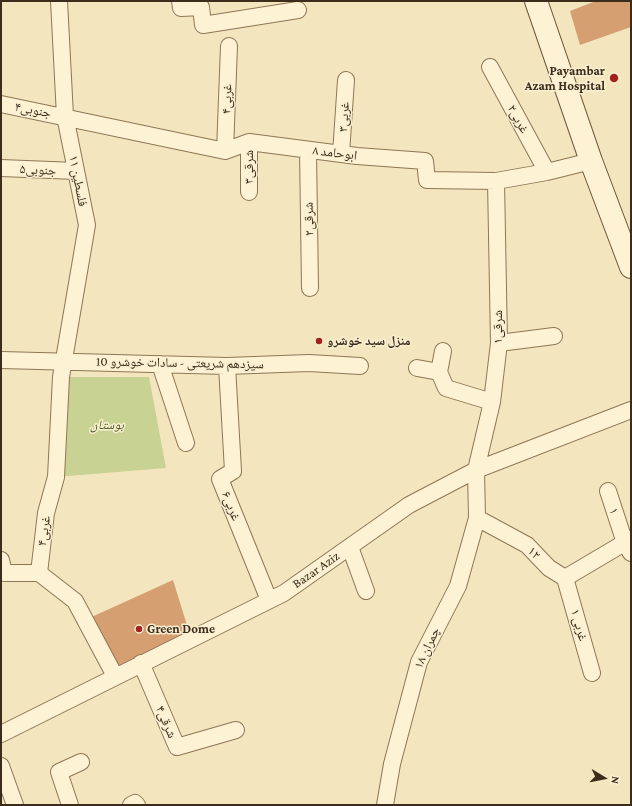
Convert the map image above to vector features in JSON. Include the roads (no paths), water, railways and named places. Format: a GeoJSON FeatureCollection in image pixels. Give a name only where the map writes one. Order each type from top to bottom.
{"type":"FeatureCollection","features":[{"type":"Feature","properties":{"kind":"main road"},"geometry":{"type":"LineString","coordinates":[[536,1],[591,161],[631,268]]}},
{"type":"Feature","properties":{"kind":"street","name":"فلسطین ۱۱"},"geometry":{"type":"LineString","coordinates":[[60,1],[65,116],[87,225],[64,360]]}},
{"type":"Feature","properties":{"kind":"street"},"geometry":{"type":"LineString","coordinates":[[180,1],[181,8],[201,8],[203,25],[298,10]]}},
{"type":"Feature","properties":{"kind":"street","name":"غربی۴"},"geometry":{"type":"LineString","coordinates":[[225,151],[229,46]]}},
{"type":"Feature","properties":{"kind":"street","name":"غربی۲"},"geometry":{"type":"LineString","coordinates":[[490,67],[547,172]]}},
{"type":"Feature","properties":{"kind":"street","name":"غربی۳"},"geometry":{"type":"LineString","coordinates":[[342,154],[346,80]]}},
{"type":"Feature","properties":{"kind":"street","name":"جنوبی۴"},"geometry":{"type":"LineString","coordinates":[[1,104],[65,116]]}},
{"type":"Feature","properties":{"kind":"street"},"geometry":{"type":"LineString","coordinates":[[65,116],[225,151]]}},
{"type":"Feature","properties":{"kind":"street","name":"ابوحامد ۸"},"geometry":{"type":"LineString","coordinates":[[225,151],[249,142],[342,154],[425,161],[427,180],[496,181],[547,172],[591,161]]}},
{"type":"Feature","properties":{"kind":"street","name":"شرقی۳"},"geometry":{"type":"LineString","coordinates":[[249,142],[249,192]]}},
{"type":"Feature","properties":{"kind":"street","name":"شرقی۲"},"geometry":{"type":"LineString","coordinates":[[308,150],[310,288]]}},
{"type":"Feature","properties":{"kind":"street","name":"جنوبی۵"},"geometry":{"type":"LineString","coordinates":[[1,168],[76,171]]}},
{"type":"Feature","properties":{"kind":"street","name":"شرقی۱"},"geometry":{"type":"LineString","coordinates":[[476,470],[492,402],[499,343],[496,181]]}},
{"type":"Feature","properties":{"kind":"street"},"geometry":{"type":"LineString","coordinates":[[499,343],[554,336]]}},
{"type":"Feature","properties":{"kind":"street"},"geometry":{"type":"LineString","coordinates":[[443,351],[439,372],[446,388],[492,402]]}},
{"type":"Feature","properties":{"kind":"street","name":"سیزدهم شریعتی - سادات خوشرو 10"},"geometry":{"type":"LineString","coordinates":[[1,360],[64,360],[227,366],[309,363],[360,366]]}},
{"type":"Feature","properties":{"kind":"street","name":"غربی۴"},"geometry":{"type":"LineString","coordinates":[[39,573],[46,513],[56,478],[64,360]]}},
{"type":"Feature","properties":{"kind":"street"},"geometry":{"type":"LineString","coordinates":[[160,364],[186,443]]}},
{"type":"Feature","properties":{"kind":"street","name":"غربی۶"},"geometry":{"type":"LineString","coordinates":[[227,366],[233,471],[220,479],[269,600]]}},
{"type":"Feature","properties":{"kind":"street"},"geometry":{"type":"LineString","coordinates":[[417,368],[439,372]]}},
{"type":"Feature","properties":{"kind":"street","name":"Bazar Aziz"},"geometry":{"type":"LineString","coordinates":[[1,734],[16,728],[115,676],[284,593],[409,505],[476,470],[631,410]]}},
{"type":"Feature","properties":{"kind":"street"},"geometry":{"type":"LineString","coordinates":[[476,470],[476,518]]}},
{"type":"Feature","properties":{"kind":"street","name":"۱"},"geometry":{"type":"LineString","coordinates":[[608,491],[629,545]]}},
{"type":"Feature","properties":{"kind":"street","name":"۱۲"},"geometry":{"type":"LineString","coordinates":[[476,518],[527,545],[549,568],[565,578]]}},
{"type":"Feature","properties":{"kind":"street","name":"چمران ۱۸"},"geometry":{"type":"LineString","coordinates":[[385,805],[392,764],[419,662],[458,586],[476,518]]}},
{"type":"Feature","properties":{"kind":"street"},"geometry":{"type":"LineString","coordinates":[[565,578],[629,545]]}},
{"type":"Feature","properties":{"kind":"street"},"geometry":{"type":"LineString","coordinates":[[350,547],[366,591]]}},
{"type":"Feature","properties":{"kind":"street"},"geometry":{"type":"LineString","coordinates":[[1,560],[4,573],[39,573],[75,601],[115,676]]}},
{"type":"Feature","properties":{"kind":"street","name":"۱ غربی"},"geometry":{"type":"LineString","coordinates":[[565,578],[592,673]]}},
{"type":"Feature","properties":{"kind":"street","name":"شرقی۴"},"geometry":{"type":"LineString","coordinates":[[141,663],[177,747],[236,730]]}},
{"type":"Feature","properties":{"kind":"street"},"geometry":{"type":"LineString","coordinates":[[70,805],[59,772],[81,762]]}},
{"type":"Feature","properties":{"kind":"street"},"geometry":{"type":"LineString","coordinates":[[1,766],[15,805]]}},
{"type":"Feature","properties":{"kind":"street"},"geometry":{"type":"LineString","coordinates":[[131,805],[136,803],[136,805]]}},
{"type":"Feature","properties":{"kind":"place","name":"Payambar Azam Hospital"},"geometry":{"type":"Point","coordinates":[614,78]}},
{"type":"Feature","properties":{"kind":"place","name":"منزل سید خوشرو"},"geometry":{"type":"Point","coordinates":[319,341]}},
{"type":"Feature","properties":{"kind":"place","name":"Green Dome"},"geometry":{"type":"Point","coordinates":[139,629]}},
{"type":"Feature","properties":{"kind":"park label","name":"بوستان"},"geometry":{"type":"Point","coordinates":[107,425]}}]}
